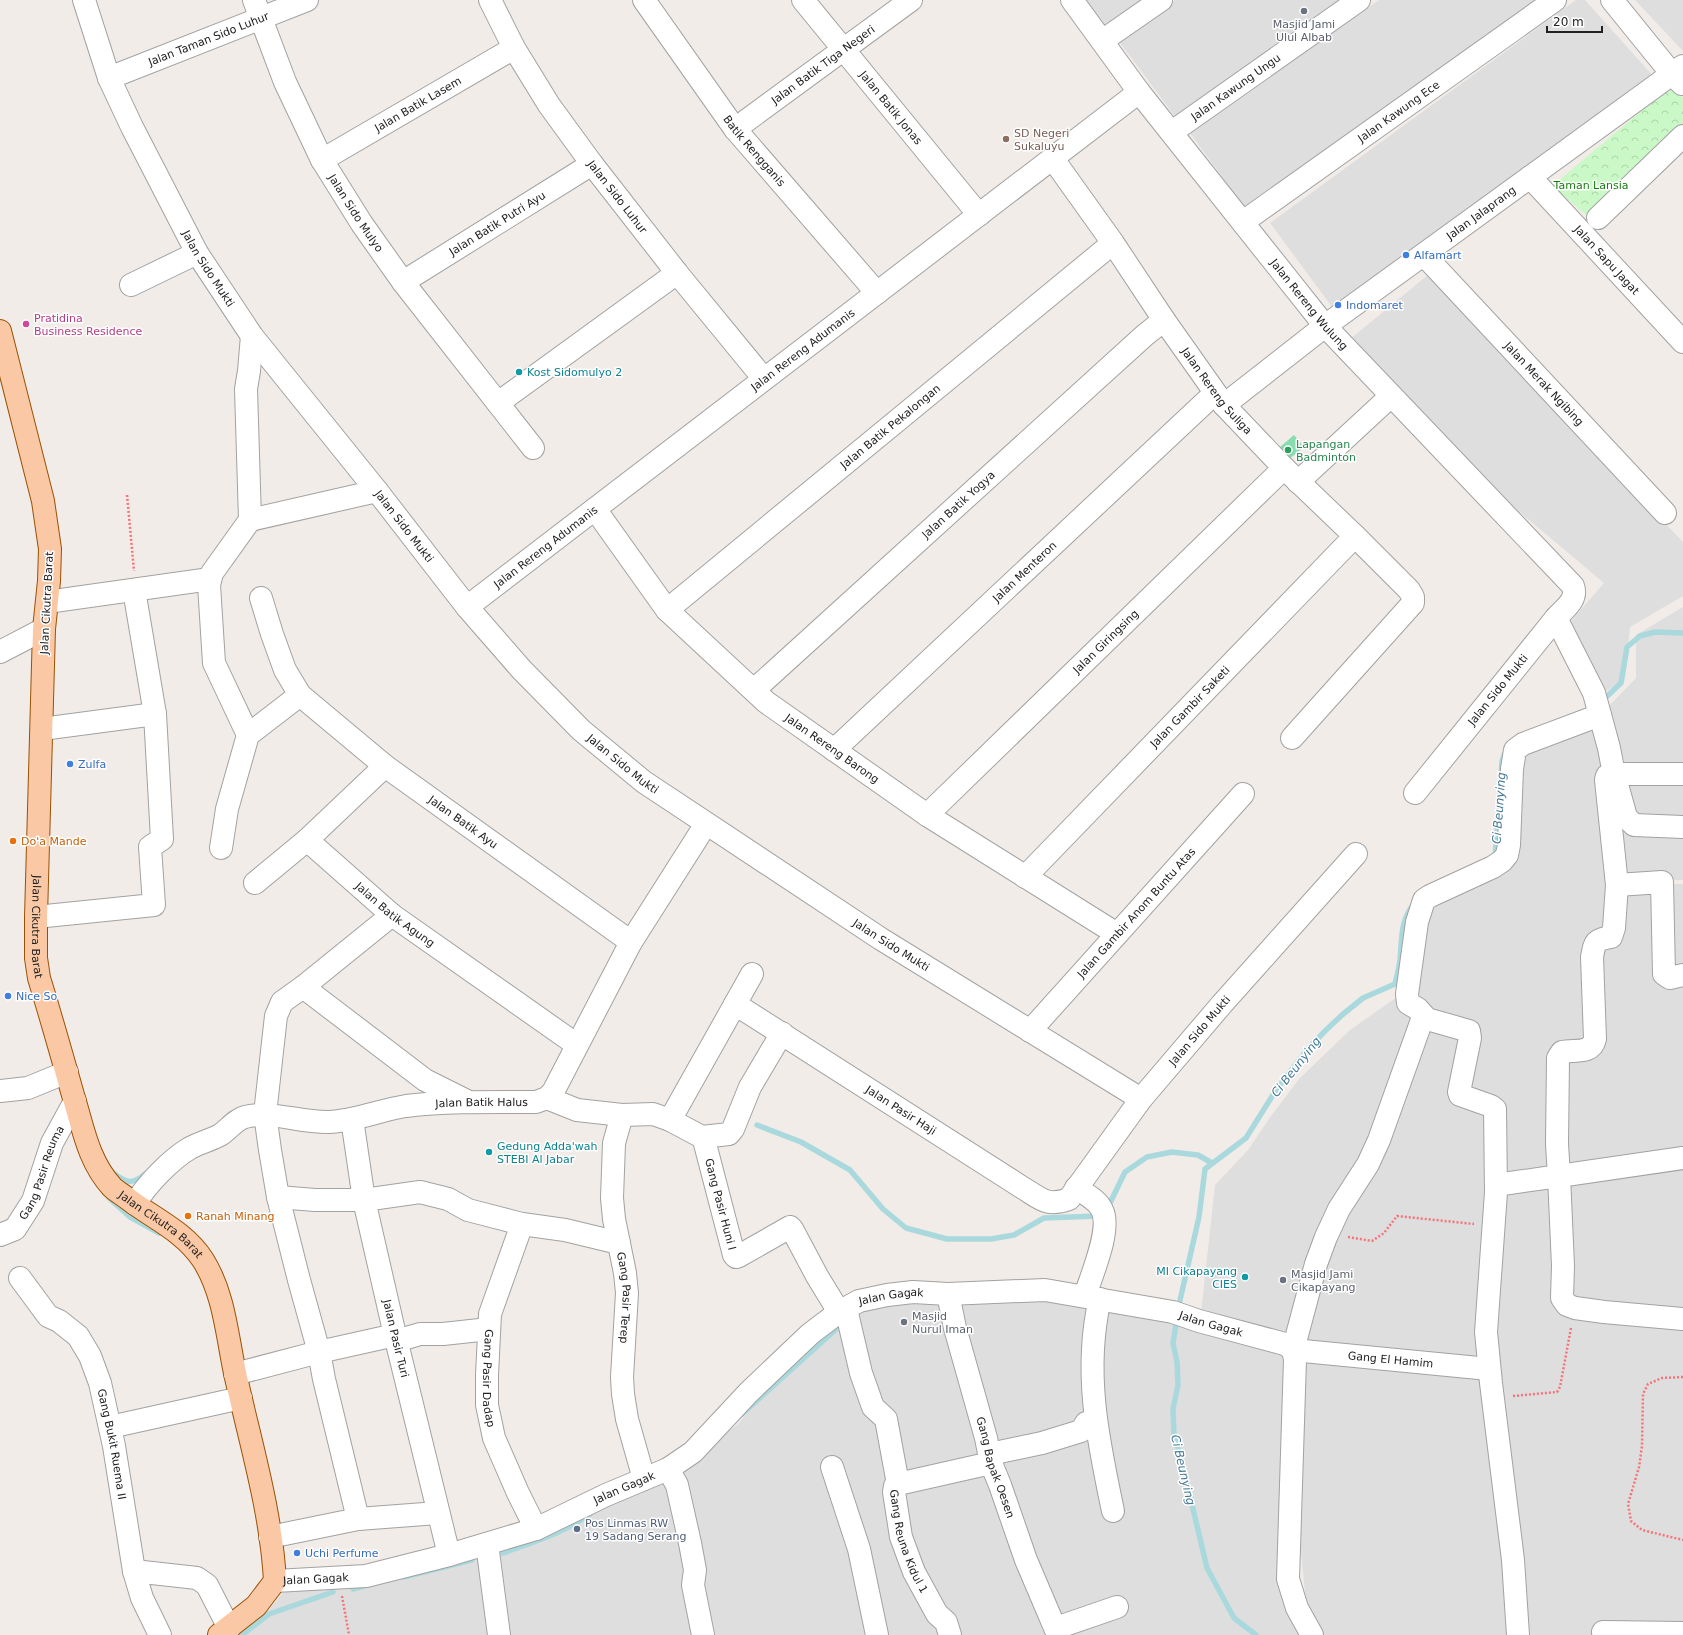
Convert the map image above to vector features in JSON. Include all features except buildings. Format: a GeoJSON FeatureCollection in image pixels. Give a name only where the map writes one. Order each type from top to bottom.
{"type":"FeatureCollection","features":[{"type":"Feature","properties":{"kind":"main road","name":"Jalan Cikutra Barat"},"geometry":{"type":"LineString","coordinates":[[0,331],[43,501],[50,549],[44,629],[36,917],[36,958],[39,978],[66,1072],[72,1107],[98,1169],[113,1188],[135,1204],[168,1224],[182,1236],[204,1261],[213,1279],[221,1304],[235,1374],[263,1490],[275,1581]]}},
{"type":"Feature","properties":{"kind":"main road"},"geometry":{"type":"LineString","coordinates":[[224,1631],[256,1606],[275,1581]]}},
{"type":"Feature","properties":{"kind":"street","name":"Jalan Sido Mukti"},"geometry":{"type":"LineString","coordinates":[[84,0],[109,78],[132,127],[197,253],[252,336],[377,491],[467,607],[521,669],[581,730],[644,782],[706,824],[881,939],[1141,1099],[1222,1004],[1356,854]]}},
{"type":"Feature","properties":{"kind":"street","name":"Jalan Taman Sido Luhur"},"geometry":{"type":"LineString","coordinates":[[109,78],[257,10],[307,0]]}},
{"type":"Feature","properties":{"kind":"street","name":"Jalan Sido Luhur"},"geometry":{"type":"LineString","coordinates":[[490,0],[514,48],[549,105],[592,164],[677,273],[764,379]]}},
{"type":"Feature","properties":{"kind":"street","name":"Batik Rengganis"},"geometry":{"type":"LineString","coordinates":[[644,0],[735,129],[877,293]]}},
{"type":"Feature","properties":{"kind":"street","name":"Jalan Batik Jonas"},"geometry":{"type":"LineString","coordinates":[[803,0],[979,215]]}},
{"type":"Feature","properties":{"kind":"street","name":"Jalan Batik Tiga Negeri"},"geometry":{"type":"LineString","coordinates":[[735,129],[911,0]]}},
{"type":"Feature","properties":{"kind":"street","name":"Jalan Rereng Wulung"},"geometry":{"type":"LineString","coordinates":[[1072,0],[1139,92],[1325,326],[1573,586]]}},
{"type":"Feature","properties":{"kind":"street"},"geometry":{"type":"LineString","coordinates":[[1102,41],[1161,0]]}},
{"type":"Feature","properties":{"kind":"street","name":"Jalan Kawung Ungu"},"geometry":{"type":"LineString","coordinates":[[1172,132],[1358,0]]}},
{"type":"Feature","properties":{"kind":"street","name":"Jalan Kawung Ece"},"geometry":{"type":"LineString","coordinates":[[1243,222],[1555,0]]}},
{"type":"Feature","properties":{"kind":"street"},"geometry":{"type":"LineString","coordinates":[[1612,0],[1679,75]]}},
{"type":"Feature","properties":{"kind":"street","name":"Jalan Sido Mulyo"},"geometry":{"type":"LineString","coordinates":[[257,10],[285,82],[322,160],[362,224],[403,282],[533,448]]}},
{"type":"Feature","properties":{"kind":"street","name":"Jalan Batik Lasem"},"geometry":{"type":"LineString","coordinates":[[322,160],[514,48]]}},
{"type":"Feature","properties":{"kind":"street","name":"Jalan Jalaprang"},"geometry":{"type":"LineString","coordinates":[[1219,400],[1325,326],[1530,177],[1679,75]]}},
{"type":"Feature","properties":{"kind":"street","name":"Jalan Rereng Adumanis"},"geometry":{"type":"LineString","coordinates":[[467,607],[1139,92]]}},
{"type":"Feature","properties":{"kind":"street"},"geometry":{"type":"LineString","coordinates":[[1598,218],[1683,136]]}},
{"type":"Feature","properties":{"kind":"street","name":"Jalan Rereng Suliga"},"geometry":{"type":"LineString","coordinates":[[1053,159],[1113,243],[1219,400],[1290,475],[1355,536],[1409,590],[1413,597],[1413,603],[1292,738]]}},
{"type":"Feature","properties":{"kind":"street","name":"Jalan Batik Putri Ayu"},"geometry":{"type":"LineString","coordinates":[[403,282],[592,164]]}},
{"type":"Feature","properties":{"kind":"street","name":"Jalan Sapu Jagat"},"geometry":{"type":"LineString","coordinates":[[1530,177],[1683,342]]}},
{"type":"Feature","properties":{"kind":"street","name":"Jalan Batik Pekalongan"},"geometry":{"type":"LineString","coordinates":[[667,610],[1113,243]]}},
{"type":"Feature","properties":{"kind":"street"},"geometry":{"type":"LineString","coordinates":[[130,285],[197,253]]}},
{"type":"Feature","properties":{"kind":"street","name":"Jalan Merak Ngibing"},"geometry":{"type":"LineString","coordinates":[[1424,254],[1665,513]]}},
{"type":"Feature","properties":{"kind":"street"},"geometry":{"type":"LineString","coordinates":[[498,403],[677,273]]}},
{"type":"Feature","properties":{"kind":"street","name":"Jalan Batik Yogya"},"geometry":{"type":"LineString","coordinates":[[754,690],[1145,335],[1164,320]]}},
{"type":"Feature","properties":{"kind":"street"},"geometry":{"type":"LineString","coordinates":[[248,734],[214,664],[210,579],[212,572],[250,520],[246,397],[252,336]]}},
{"type":"Feature","properties":{"kind":"street","name":"Jalan Giringsing"},"geometry":{"type":"LineString","coordinates":[[927,815],[1290,475],[1391,396]]}},
{"type":"Feature","properties":{"kind":"street","name":"Jalan Menteron"},"geometry":{"type":"LineString","coordinates":[[834,750],[1219,400]]}},
{"type":"Feature","properties":{"kind":"street"},"geometry":{"type":"LineString","coordinates":[[250,520],[377,491]]}},
{"type":"Feature","properties":{"kind":"street","name":"Jalan Rereng Barong"},"geometry":{"type":"LineString","coordinates":[[595,509],[667,610],[766,702],[927,815],[1117,934]]}},
{"type":"Feature","properties":{"kind":"street","name":"Jalan Gambir Saketi"},"geometry":{"type":"LineString","coordinates":[[1025,877],[1355,536]]}},
{"type":"Feature","properties":{"kind":"street"},"geometry":{"type":"LineString","coordinates":[[47,602],[210,579]]}},
{"type":"Feature","properties":{"kind":"street","name":"Jalan Sido Mukti"},"geometry":{"type":"LineString","coordinates":[[1415,793],[1556,618],[1573,600],[1575,593],[1573,586]]}},
{"type":"Feature","properties":{"kind":"street"},"geometry":{"type":"LineString","coordinates":[[36,917],[154,905],[150,847],[162,839],[155,714],[134,590]]}},
{"type":"Feature","properties":{"kind":"street","name":"Jalan Batik Ayu"},"geometry":{"type":"LineString","coordinates":[[261,598],[285,670],[300,695],[385,766],[632,942]]}},
{"type":"Feature","properties":{"kind":"street"},"geometry":{"type":"LineString","coordinates":[[1556,618],[1594,693],[1626,818],[1634,825],[1683,827]]}},
{"type":"Feature","properties":{"kind":"street"},"geometry":{"type":"LineString","coordinates":[[0,652],[44,629]]}},
{"type":"Feature","properties":{"kind":"street"},"geometry":{"type":"LineString","coordinates":[[221,848],[227,809],[248,734],[300,695]]}},
{"type":"Feature","properties":{"kind":"street"},"geometry":{"type":"LineString","coordinates":[[42,729],[155,714]]}},
{"type":"Feature","properties":{"kind":"street"},"geometry":{"type":"LineString","coordinates":[[1518,1635],[1513,1560],[1492,1397],[1486,1332],[1496,1185],[1494,1109],[1491,1106],[1460,1096],[1459,1092],[1470,1038],[1469,1032],[1423,1017],[1418,1009],[1408,1003],[1407,998],[1417,922],[1424,900],[1493,867],[1502,861],[1507,855],[1510,835],[1512,769],[1516,750],[1523,744],[1601,721]]}},
{"type":"Feature","properties":{"kind":"street"},"geometry":{"type":"LineString","coordinates":[[255,883],[307,840],[385,766]]}},
{"type":"Feature","properties":{"kind":"street"},"geometry":{"type":"LineString","coordinates":[[1683,774],[1614,774],[1608,775],[1606,780],[1617,885],[1613,934],[1611,937],[1595,942],[1592,957],[1595,1039],[1593,1044],[1586,1050],[1562,1052],[1558,1058],[1557,1144],[1563,1266],[1562,1298],[1567,1305],[1575,1308],[1604,1312],[1683,1319]]}},
{"type":"Feature","properties":{"kind":"street","name":"Jalan Gambir Anom Buntu Atas"},"geometry":{"type":"LineString","coordinates":[[1030,1031],[1243,794]]}},
{"type":"Feature","properties":{"kind":"street"},"geometry":{"type":"LineString","coordinates":[[706,824],[632,942],[552,1092],[547,1098],[578,1110],[622,1115],[672,1114],[702,1138],[729,1134],[733,1129],[750,1087],[782,1033]]}},
{"type":"Feature","properties":{"kind":"street","name":"Jalan Batik Agung"},"geometry":{"type":"LineString","coordinates":[[307,840],[392,915],[577,1045]]}},
{"type":"Feature","properties":{"kind":"street"},"geometry":{"type":"LineString","coordinates":[[1617,885],[1662,882],[1664,974],[1670,978],[1683,975]]}},
{"type":"Feature","properties":{"kind":"street"},"geometry":{"type":"LineString","coordinates":[[358,1519],[319,1352],[278,1196],[265,1114],[276,1016],[282,1002],[303,987],[392,915]]}},
{"type":"Feature","properties":{"kind":"street"},"geometry":{"type":"LineString","coordinates":[[672,1114],[752,974]]}},
{"type":"Feature","properties":{"kind":"street"},"geometry":{"type":"LineString","coordinates":[[303,987],[425,1080],[471,1103]]}},
{"type":"Feature","properties":{"kind":"street","name":"Jalan Pasir Haji"},"geometry":{"type":"LineString","coordinates":[[735,1004],[1047,1202],[1057,1203],[1068,1199],[1141,1099]]}},
{"type":"Feature","properties":{"kind":"street"},"geometry":{"type":"LineString","coordinates":[[1312,1635],[1297,1608],[1288,1579],[1295,1359],[1293,1350],[1316,1264],[1339,1210],[1368,1164],[1423,1017]]}},
{"type":"Feature","properties":{"kind":"street"},"geometry":{"type":"LineString","coordinates":[[0,1091],[28,1088],[66,1072]]}},
{"type":"Feature","properties":{"kind":"street","name":"Jalan Batik Halus"},"geometry":{"type":"LineString","coordinates":[[135,1204],[144,1189],[162,1171],[189,1149],[220,1135],[243,1117],[265,1114],[297,1120],[329,1122],[352,1119],[404,1106],[437,1103],[536,1102],[547,1098]]}},
{"type":"Feature","properties":{"kind":"street","name":"Gang Pasir Reuma"},"geometry":{"type":"LineString","coordinates":[[0,1235],[15,1229],[33,1201],[52,1143],[72,1107]]}},
{"type":"Feature","properties":{"kind":"street","name":"Gang Pasir Terep"},"geometry":{"type":"LineString","coordinates":[[622,1115],[614,1143],[612,1198],[614,1218],[626,1273],[627,1293],[622,1377],[623,1394],[627,1419],[644,1480]]}},
{"type":"Feature","properties":{"kind":"street","name":"Jalan Pasir Turi"},"geometry":{"type":"LineString","coordinates":[[352,1119],[364,1200],[449,1555]]}},
{"type":"Feature","properties":{"kind":"street","name":"Gang Pasir Huni I"},"geometry":{"type":"LineString","coordinates":[[702,1138],[704,1140],[734,1255],[736,1257],[739,1256],[790,1227],[817,1276],[842,1310]]}},
{"type":"Feature","properties":{"kind":"street"},"geometry":{"type":"LineString","coordinates":[[1496,1185],[1683,1158]]}},
{"type":"Feature","properties":{"kind":"street"},"geometry":{"type":"LineString","coordinates":[[1076,1188],[1098,1204],[1105,1218],[1092,1297],[1094,1323],[1092,1383],[1100,1450],[1113,1511]]}},
{"type":"Feature","properties":{"kind":"street"},"geometry":{"type":"LineString","coordinates":[[278,1196],[316,1200],[364,1200],[420,1192],[448,1199],[468,1210],[522,1224],[565,1230],[619,1243]]}},
{"type":"Feature","properties":{"kind":"street","name":"Gang Pasir Dadap"},"geometry":{"type":"LineString","coordinates":[[522,1224],[490,1314],[486,1375],[487,1406],[494,1438],[518,1494],[536,1529]]}},
{"type":"Feature","properties":{"kind":"street","name":"Gang Bukit Ruema II"},"geometry":{"type":"LineString","coordinates":[[20,1278],[48,1316],[59,1321],[78,1336],[90,1356],[100,1383],[110,1427],[134,1571],[142,1598],[160,1635]]}},
{"type":"Feature","properties":{"kind":"street","name":"Jalan Gagak"},"geometry":{"type":"LineString","coordinates":[[275,1581],[366,1576],[449,1555],[536,1529],[606,1495],[668,1469],[693,1452],[759,1382],[810,1334],[842,1310],[859,1301],[887,1295],[913,1292],[948,1294],[1045,1290],[1173,1312],[1199,1321],[1285,1344],[1293,1350]]}},
{"type":"Feature","properties":{"kind":"street","name":"Gang Bapak Oesen"},"geometry":{"type":"LineString","coordinates":[[948,1294],[955,1328],[990,1459],[1026,1560],[1057,1632]]}},
{"type":"Feature","properties":{"kind":"street","name":"Gang Reuna Kidul 1"},"geometry":{"type":"LineString","coordinates":[[842,1310],[873,1407],[886,1419],[898,1484],[895,1486],[894,1492],[901,1537],[914,1572],[937,1614],[946,1622],[950,1635]]}},
{"type":"Feature","properties":{"kind":"street"},"geometry":{"type":"LineString","coordinates":[[235,1374],[319,1352],[396,1338],[420,1334],[443,1334],[490,1329]]}},
{"type":"Feature","properties":{"kind":"street","name":"Gang El Hamim"},"geometry":{"type":"LineString","coordinates":[[1293,1350],[1489,1369]]}},
{"type":"Feature","properties":{"kind":"street"},"geometry":{"type":"LineString","coordinates":[[110,1427],[241,1398]]}},
{"type":"Feature","properties":{"kind":"street"},"geometry":{"type":"LineString","coordinates":[[898,1484],[990,1459],[1081,1431],[1086,1422],[1096,1421]]}},
{"type":"Feature","properties":{"kind":"street"},"geometry":{"type":"LineString","coordinates":[[832,1467],[859,1549],[877,1635]]}},
{"type":"Feature","properties":{"kind":"street"},"geometry":{"type":"LineString","coordinates":[[668,1469],[677,1485],[690,1543],[694,1570],[693,1585],[703,1635]]}},
{"type":"Feature","properties":{"kind":"street"},"geometry":{"type":"LineString","coordinates":[[270,1537],[358,1519],[438,1513]]}},
{"type":"Feature","properties":{"kind":"street"},"geometry":{"type":"LineString","coordinates":[[487,1544],[499,1635]]}},
{"type":"Feature","properties":{"kind":"street"},"geometry":{"type":"LineString","coordinates":[[134,1571],[197,1578],[207,1585],[224,1631]]}},
{"type":"Feature","properties":{"kind":"street"},"geometry":{"type":"LineString","coordinates":[[1057,1632],[1117,1607]]}},
{"type":"Feature","properties":{"kind":"street"},"geometry":{"type":"LineString","coordinates":[[1603,1632],[1683,1633]]}},
{"type":"Feature","properties":{"kind":"path"},"geometry":{"type":"LineString","coordinates":[[127,496],[134,590]]}},
{"type":"Feature","properties":{"kind":"path"},"geometry":{"type":"LineString","coordinates":[[1328,1234],[1372,1241],[1384,1233],[1397,1216],[1494,1226]]}},
{"type":"Feature","properties":{"kind":"path"},"geometry":{"type":"LineString","coordinates":[[1492,1397],[1557,1392],[1560,1387],[1575,1308]]}},
{"type":"Feature","properties":{"kind":"path"},"geometry":{"type":"LineString","coordinates":[[1683,1377],[1662,1378],[1648,1384],[1643,1394],[1642,1446],[1639,1467],[1628,1504],[1631,1521],[1642,1530],[1683,1540]]}},
{"type":"Feature","properties":{"kind":"path"},"geometry":{"type":"LineString","coordinates":[[340,1578],[349,1635]]}},
{"type":"Feature","properties":{"kind":"shaded area"},"geometry":{"type":"Polygon","coordinates":[[[1077,0],[1154,0],[1104,37],[1077,0]]]}},
{"type":"Feature","properties":{"kind":"shaded area"},"geometry":{"type":"Polygon","coordinates":[[[1175,0],[1354,0],[1182,126],[1118,40],[1175,0]]]}},
{"type":"Feature","properties":{"kind":"shaded area"},"geometry":{"type":"Polygon","coordinates":[[[1379,0],[1542,0],[1253,219],[1190,133],[1379,0]]]}},
{"type":"Feature","properties":{"kind":"shaded area"},"geometry":{"type":"Polygon","coordinates":[[[1576,0],[1585,0],[1654,77],[1335,311],[1270,223],[1576,0]]]}},
{"type":"Feature","properties":{"kind":"shaded area"},"geometry":{"type":"Polygon","coordinates":[[[1635,0],[1683,0],[1683,51],[1635,0]]]}},
{"type":"Feature","properties":{"kind":"shaded area"},"geometry":{"type":"Polygon","coordinates":[[[1429,274],[1683,542],[1683,596],[1630,627],[1625,678],[1591,702],[1565,634],[1571,621],[1604,583],[1452,455],[1349,340],[1429,274]]]}},
{"type":"Feature","properties":{"kind":"shaded area"},"geometry":{"type":"Polygon","coordinates":[[[1683,607],[1683,768],[1627,771],[1608,707],[1636,678],[1636,635],[1683,607]]]}},
{"type":"Feature","properties":{"kind":"shaded area"},"geometry":{"type":"Polygon","coordinates":[[[1595,718],[1618,885],[1683,884],[1683,1635],[1324,1635],[1307,1612],[1298,1522],[1299,1348],[1201,1313],[1215,1185],[1248,1150],[1299,1079],[1350,1030],[1407,990],[1426,902],[1474,886],[1515,863],[1516,756],[1595,718]]]}},
{"type":"Feature","properties":{"kind":"shaded area"},"geometry":{"type":"Polygon","coordinates":[[[1683,772],[1683,880],[1621,881],[1609,777],[1683,772]]]}},
{"type":"Feature","properties":{"kind":"shaded area"},"geometry":{"type":"Polygon","coordinates":[[[917,1297],[1025,1297],[1173,1317],[1286,1355],[1283,1574],[1309,1635],[244,1635],[263,1617],[286,1589],[571,1526],[609,1494],[688,1461],[737,1425],[793,1361],[856,1310],[917,1297]]]}},
{"type":"Feature","properties":{"kind":"green space","name":"Taman Lansia"},"geometry":{"type":"Polygon","coordinates":[[[1671,86],[1683,98],[1683,135],[1591,219],[1552,186],[1671,86]]]}},
{"type":"Feature","properties":{"kind":"green space","name":"Lapangan Badminton"},"geometry":{"type":"Polygon","coordinates":[[[1294,435],[1304,447],[1283,464],[1273,453],[1294,435]]]}},
{"type":"Feature","properties":{"kind":"waterway","name":"Ci Beunying"},"geometry":{"type":"LineString","coordinates":[[1602,701],[1621,683],[1627,647],[1640,636],[1655,632],[1683,633]]}},
{"type":"Feature","properties":{"kind":"waterway","name":"Ci Beunying"},"geometry":{"type":"LineString","coordinates":[[1495,858],[1502,761],[1505,753]]}},
{"type":"Feature","properties":{"kind":"waterway","name":"Ci Beunying"},"geometry":{"type":"LineString","coordinates":[[1178,1309],[1199,1217],[1205,1169],[1246,1138],[1276,1090],[1307,1050],[1325,1031],[1363,998],[1395,984],[1400,963],[1404,923],[1409,910],[1414,904]]}},
{"type":"Feature","properties":{"kind":"waterway"},"geometry":{"type":"LineString","coordinates":[[757,1125],[801,1142],[850,1170],[883,1209],[906,1228],[947,1239],[991,1239],[1014,1235],[1044,1218],[1099,1216]]}},
{"type":"Feature","properties":{"kind":"waterway"},"geometry":{"type":"LineString","coordinates":[[1105,1208],[1110,1203],[1125,1172],[1147,1157],[1172,1152],[1198,1155],[1212,1163]]}},
{"type":"Feature","properties":{"kind":"waterway"},"geometry":{"type":"LineString","coordinates":[[112,1172],[128,1181],[136,1180],[145,1174]]}},
{"type":"Feature","properties":{"kind":"waterway"},"geometry":{"type":"LineString","coordinates":[[109,1198],[130,1217],[159,1233]]}},
{"type":"Feature","properties":{"kind":"waterway","name":"Ci Beunying"},"geometry":{"type":"LineString","coordinates":[[1177,1318],[1173,1343],[1177,1362],[1178,1385],[1173,1409],[1174,1436],[1180,1454],[1207,1568],[1234,1618],[1256,1635]]}},
{"type":"Feature","properties":{"kind":"waterway"},"geometry":{"type":"LineString","coordinates":[[741,1415],[844,1322]]}},
{"type":"Feature","properties":{"kind":"waterway"},"geometry":{"type":"LineString","coordinates":[[503,1553],[559,1532],[590,1514]]}},
{"type":"Feature","properties":{"kind":"waterway"},"geometry":{"type":"LineString","coordinates":[[404,1577],[472,1560]]}},
{"type":"Feature","properties":{"kind":"waterway"},"geometry":{"type":"LineString","coordinates":[[353,1589],[364,1586]]}},
{"type":"Feature","properties":{"kind":"waterway"},"geometry":{"type":"LineString","coordinates":[[242,1635],[269,1614],[333,1592]]}},
{"type":"Feature","properties":{"kind":"place","name":"Masjid Jami Ulul Albab"},"geometry":{"type":"Point","coordinates":[1304,11]}},
{"type":"Feature","properties":{"kind":"place","name":"SD Negeri Sukaluyu"},"geometry":{"type":"Point","coordinates":[1006,139]}},
{"type":"Feature","properties":{"kind":"place","name":"Alfamart"},"geometry":{"type":"Point","coordinates":[1406,255]}},
{"type":"Feature","properties":{"kind":"place","name":"Indomaret"},"geometry":{"type":"Point","coordinates":[1338,305]}},
{"type":"Feature","properties":{"kind":"place","name":"Pratidina Business Residence"},"geometry":{"type":"Point","coordinates":[26,324]}},
{"type":"Feature","properties":{"kind":"place","name":"Kost Sidomulyo 2"},"geometry":{"type":"Point","coordinates":[519,372]}},
{"type":"Feature","properties":{"kind":"place","name":"Lapangan Badminton"},"geometry":{"type":"Point","coordinates":[1288,450]}},
{"type":"Feature","properties":{"kind":"place","name":"Zulfa"},"geometry":{"type":"Point","coordinates":[70,764]}},
{"type":"Feature","properties":{"kind":"place","name":"Do'a Mande"},"geometry":{"type":"Point","coordinates":[13,841]}},
{"type":"Feature","properties":{"kind":"place","name":"Nice So"},"geometry":{"type":"Point","coordinates":[8,996]}},
{"type":"Feature","properties":{"kind":"place","name":"Gedung Adda'wah STEBI Al Jabar"},"geometry":{"type":"Point","coordinates":[489,1152]}},
{"type":"Feature","properties":{"kind":"place","name":"Ranah Minang"},"geometry":{"type":"Point","coordinates":[188,1216]}},
{"type":"Feature","properties":{"kind":"place","name":"MI Cikapayang CIES"},"geometry":{"type":"Point","coordinates":[1245,1277]}},
{"type":"Feature","properties":{"kind":"place","name":"Masjid Jami Cikapayang"},"geometry":{"type":"Point","coordinates":[1283,1280]}},
{"type":"Feature","properties":{"kind":"place","name":"Masjid Nurul Iman"},"geometry":{"type":"Point","coordinates":[904,1322]}},
{"type":"Feature","properties":{"kind":"place","name":"Pos Linmas RW 19 Sadang Serang"},"geometry":{"type":"Point","coordinates":[577,1529]}},
{"type":"Feature","properties":{"kind":"place","name":"Uchi Perfume"},"geometry":{"type":"Point","coordinates":[297,1553]}}]}
